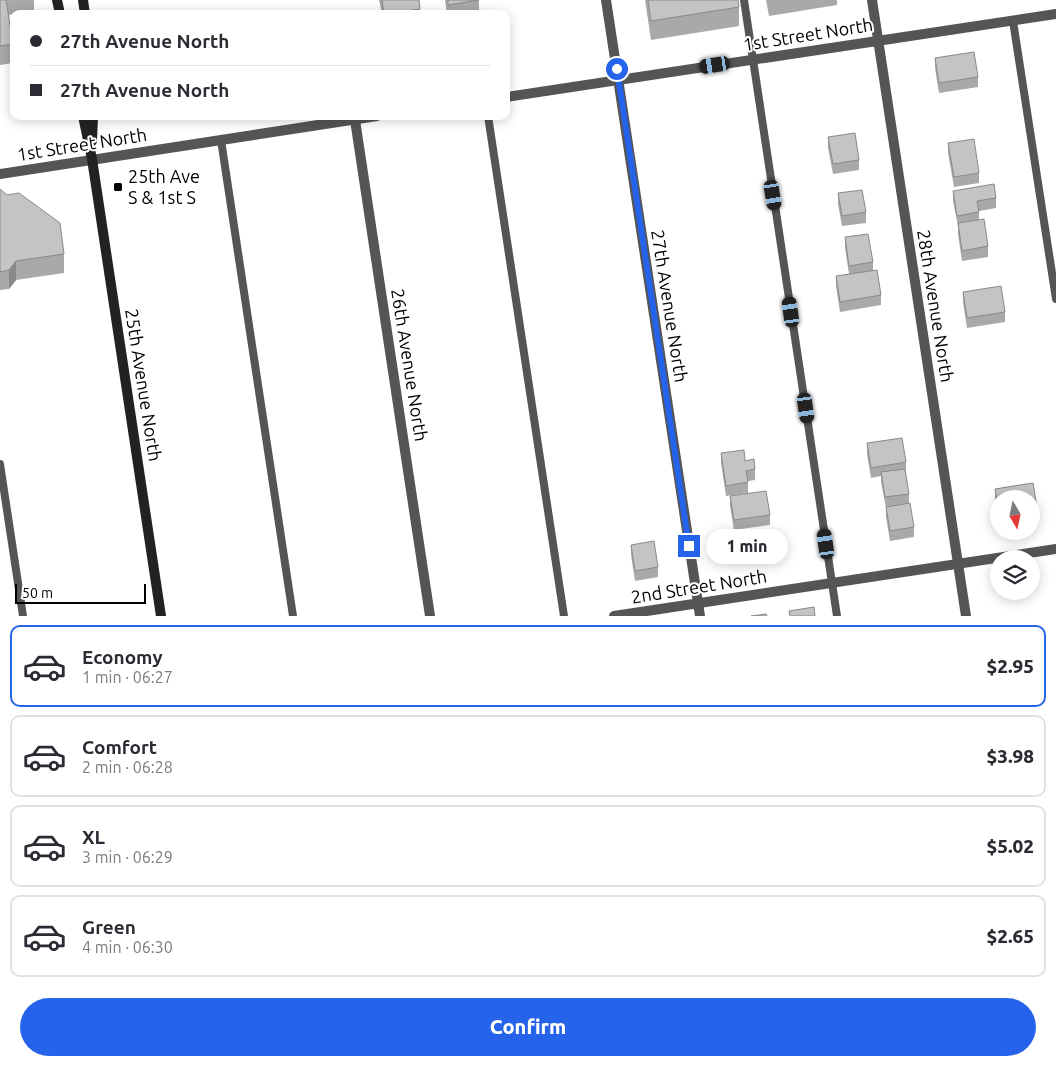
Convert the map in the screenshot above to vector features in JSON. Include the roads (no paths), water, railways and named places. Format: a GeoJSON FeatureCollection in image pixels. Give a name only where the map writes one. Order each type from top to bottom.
{"type":"FeatureCollection","features":[{"type":"Feature","properties":{"kind":"street","name":"27th Avenue North"},"geometry":{"type":"LineString","coordinates":[[606,0],[700,616]]}},
{"type":"Feature","properties":{"kind":"street","name":"28th Avenue North"},"geometry":{"type":"LineString","coordinates":[[872,0],[966,616]]}},
{"type":"Feature","properties":{"kind":"street","name":"1st Street North"},"geometry":{"type":"LineString","coordinates":[[510,96],[1056,14]]}},
{"type":"Feature","properties":{"kind":"street","name":"25th Avenue North"},"geometry":{"type":"LineString","coordinates":[[83,120],[92,159],[161,616]]}},
{"type":"Feature","properties":{"kind":"street","name":"25th Avenue North"},"geometry":{"type":"LineString","coordinates":[[92,159],[93,120]]}},
{"type":"Feature","properties":{"kind":"street","name":"1st Street North"},"geometry":{"type":"LineString","coordinates":[[0,174],[355,120]]}},
{"type":"Feature","properties":{"kind":"street","name":"26th Avenue North"},"geometry":{"type":"LineString","coordinates":[[355,120],[430,616]]}},
{"type":"Feature","properties":{"kind":"street","name":"2nd Street North"},"geometry":{"type":"LineString","coordinates":[[614,616],[1056,549]]}},
{"type":"Feature","properties":{"kind":"lane"},"geometry":{"type":"LineString","coordinates":[[744,0],[836,616]]}},
{"type":"Feature","properties":{"kind":"lane"},"geometry":{"type":"LineString","coordinates":[[1013,21],[1056,299]]}},
{"type":"Feature","properties":{"kind":"lane"},"geometry":{"type":"LineString","coordinates":[[489,120],[564,616]]}},
{"type":"Feature","properties":{"kind":"lane"},"geometry":{"type":"LineString","coordinates":[[221,140],[293,616]]}},
{"type":"Feature","properties":{"kind":"lane"},"geometry":{"type":"LineString","coordinates":[[0,464],[23,616]]}},
{"type":"Feature","properties":{"kind":"place","name":"25th Ave S & 1st S"},"geometry":{"type":"Point","coordinates":[118,187]}}]}
